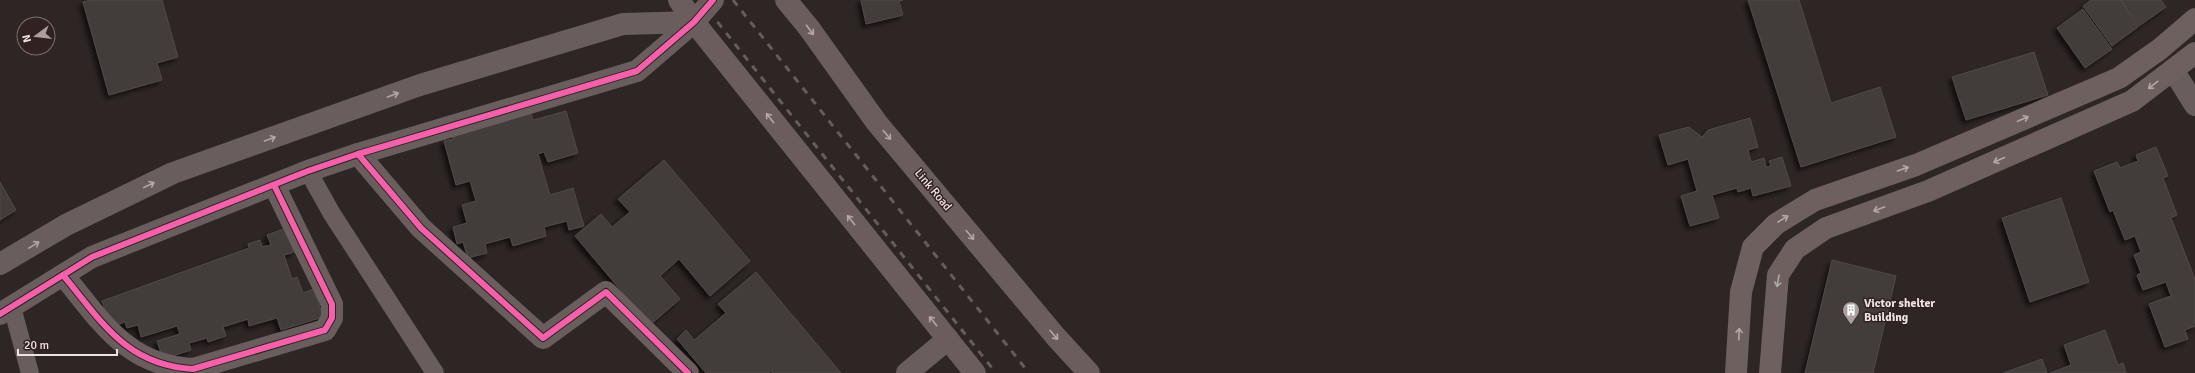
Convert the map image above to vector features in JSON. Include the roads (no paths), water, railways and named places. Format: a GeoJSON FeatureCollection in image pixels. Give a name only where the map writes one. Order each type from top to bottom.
{"type":"FeatureCollection","features":[{"type":"Feature","properties":{"kind":"main road"},"geometry":{"type":"LineString","coordinates":[[679,0],[694,22],[975,373]]}},
{"type":"Feature","properties":{"kind":"main road","name":"Link Road"},"geometry":{"type":"LineString","coordinates":[[786,0],[809,28],[877,123],[1056,337],[1089,373]]}},
{"type":"Feature","properties":{"kind":"main road"},"geometry":{"type":"LineString","coordinates":[[1736,373],[1741,292],[1753,247],[1776,224],[1815,200],[1916,165],[2119,78],[2160,49],[2195,19]]}},
{"type":"Feature","properties":{"kind":"main road"},"geometry":{"type":"LineString","coordinates":[[1770,373],[1778,275],[1795,249],[1826,228],[1928,191],[2132,102],[2195,53]]}},
{"type":"Feature","properties":{"kind":"street"},"geometry":{"type":"LineString","coordinates":[[6,311],[92,257],[308,171],[358,154],[638,71],[694,22],[713,0]]}},
{"type":"Feature","properties":{"kind":"street"},"geometry":{"type":"LineString","coordinates":[[0,264],[66,225],[174,174],[420,85],[623,24],[694,22]]}},
{"type":"Feature","properties":{"kind":"street"},"geometry":{"type":"LineString","coordinates":[[2173,70],[2195,105]]}},
{"type":"Feature","properties":{"kind":"street"},"geometry":{"type":"LineString","coordinates":[[358,154],[421,228],[543,338],[606,292],[688,373]]}},
{"type":"Feature","properties":{"kind":"street"},"geometry":{"type":"LineString","coordinates":[[63,275],[119,341],[143,358],[176,368],[193,369],[325,330],[332,318],[332,304],[274,185]]}},
{"type":"Feature","properties":{"kind":"street"},"geometry":{"type":"LineString","coordinates":[[907,373],[948,339]]}},
{"type":"Feature","properties":{"kind":"lane"},"geometry":{"type":"LineString","coordinates":[[308,171],[332,214],[435,373]]}},
{"type":"Feature","properties":{"kind":"lane"},"geometry":{"type":"LineString","coordinates":[[6,311],[30,373]]}},
{"type":"Feature","properties":{"kind":"railway"},"geometry":{"type":"LineString","coordinates":[[700,0],[996,373]]}},
{"type":"Feature","properties":{"kind":"railway"},"geometry":{"type":"LineString","coordinates":[[733,0],[1029,373]]}},
{"type":"Feature","properties":{"kind":"place","name":"Victor shelter Building"},"geometry":{"type":"Point","coordinates":[1851,325]}}]}
